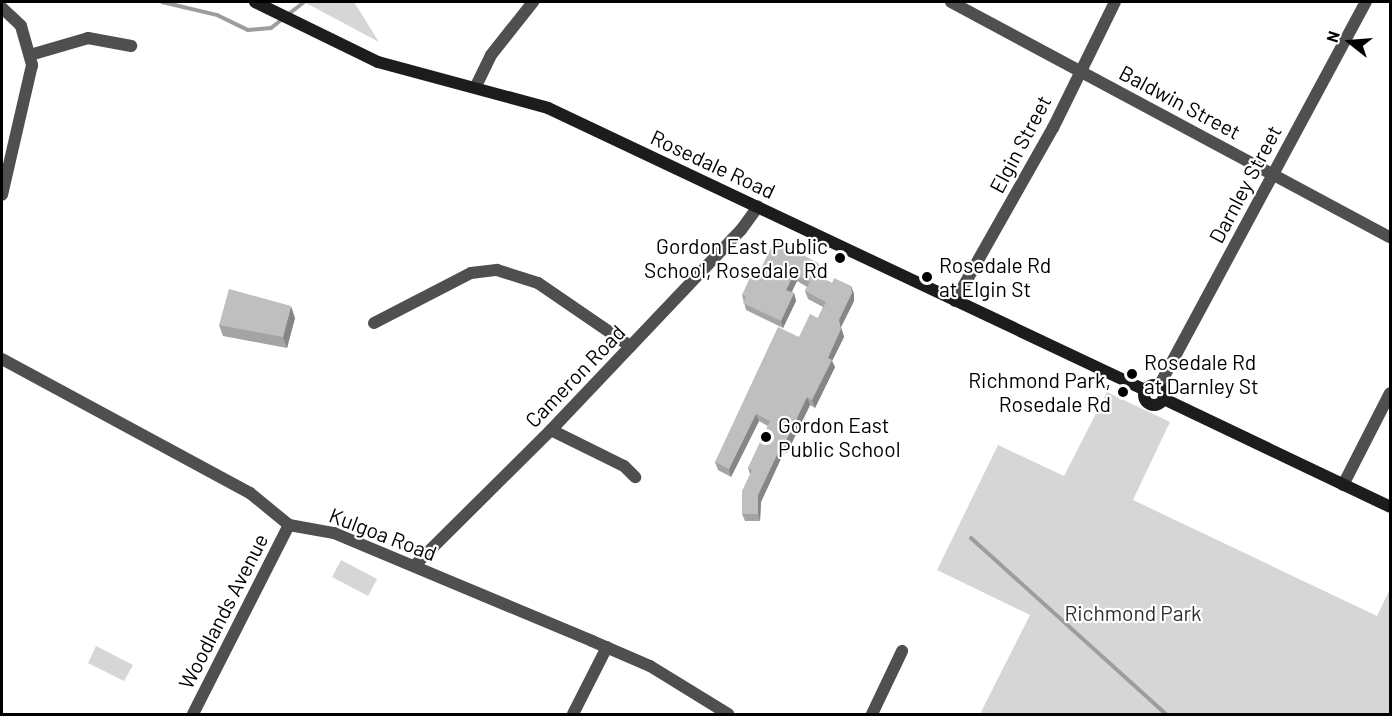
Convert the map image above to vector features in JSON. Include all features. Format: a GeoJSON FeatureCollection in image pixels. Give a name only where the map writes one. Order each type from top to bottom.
{"type":"FeatureCollection","features":[{"type":"Feature","properties":{"kind":"street","name":"Rosedale Road"},"geometry":{"type":"LineString","coordinates":[[255,2],[378,62],[476,86],[548,108],[1146,390],[1145,398],[1150,404],[1164,399]]}},
{"type":"Feature","properties":{"kind":"street"},"geometry":{"type":"LineString","coordinates":[[476,86],[491,55],[533,2]]}},
{"type":"Feature","properties":{"kind":"street","name":"Baldwin Street"},"geometry":{"type":"LineString","coordinates":[[951,2],[1390,237]]}},
{"type":"Feature","properties":{"kind":"street","name":"Elgin Street"},"geometry":{"type":"LineString","coordinates":[[955,301],[1053,128],[1115,2]]}},
{"type":"Feature","properties":{"kind":"street","name":"Darnley Street"},"geometry":{"type":"LineString","coordinates":[[1159,386],[1366,2]]}},
{"type":"Feature","properties":{"kind":"street"},"geometry":{"type":"LineString","coordinates":[[2,8],[21,27],[30,55],[29,90],[2,195]]}},
{"type":"Feature","properties":{"kind":"street"},"geometry":{"type":"LineString","coordinates":[[30,55],[88,38],[131,46]]}},
{"type":"Feature","properties":{"kind":"street","name":"Cameron Road"},"geometry":{"type":"LineString","coordinates":[[414,566],[551,430],[759,207]]}},
{"type":"Feature","properties":{"kind":"street"},"geometry":{"type":"LineString","coordinates":[[374,323],[471,273],[498,270],[538,283],[630,346]]}},
{"type":"Feature","properties":{"kind":"street","name":"Kulgoa Road"},"geometry":{"type":"LineString","coordinates":[[2,359],[250,494],[289,525],[334,533],[607,647],[650,666],[728,714]]}},
{"type":"Feature","properties":{"kind":"street"},"geometry":{"type":"LineString","coordinates":[[1146,390],[1159,386],[1164,399],[1390,507]]}},
{"type":"Feature","properties":{"kind":"street"},"geometry":{"type":"LineString","coordinates":[[1343,485],[1390,393]]}},
{"type":"Feature","properties":{"kind":"street"},"geometry":{"type":"LineString","coordinates":[[551,430],[624,466],[635,477]]}},
{"type":"Feature","properties":{"kind":"street","name":"Woodlands Avenue"},"geometry":{"type":"LineString","coordinates":[[193,714],[289,525]]}},
{"type":"Feature","properties":{"kind":"street"},"geometry":{"type":"LineString","coordinates":[[573,714],[607,647]]}},
{"type":"Feature","properties":{"kind":"street"},"geometry":{"type":"LineString","coordinates":[[872,714],[902,651]]}},
{"type":"Feature","properties":{"kind":"green space"},"geometry":{"type":"Polygon","coordinates":[[[304,2],[354,2],[379,42],[304,2]]]}},
{"type":"Feature","properties":{"kind":"green space","name":"Richmond Park"},"geometry":{"type":"Polygon","coordinates":[[[1107,392],[1170,422],[1133,500],[1377,616],[1390,589],[1390,714],[980,714],[1030,615],[937,570],[998,445],[1064,476],[1107,392]]]}},
{"type":"Feature","properties":{"kind":"green space"},"geometry":{"type":"Polygon","coordinates":[[[341,560],[377,579],[368,596],[332,577],[341,560]]]}},
{"type":"Feature","properties":{"kind":"green space"},"geometry":{"type":"Polygon","coordinates":[[[96,646],[133,665],[124,681],[88,663],[96,646]]]}},
{"type":"Feature","properties":{"kind":"building"},"geometry":{"type":"Polygon","coordinates":[[[775,240],[818,263],[813,273],[832,283],[834,278],[851,286],[852,293],[839,320],[841,329],[828,358],[832,360],[812,400],[807,397],[784,445],[782,444],[758,495],[758,514],[742,514],[742,491],[752,470],[748,468],[770,421],[756,414],[729,469],[715,462],[778,327],[799,337],[810,314],[818,318],[826,302],[805,291],[810,282],[794,274],[786,290],[794,293],[781,321],[743,303],[746,297],[742,295],[752,273],[756,275],[760,270],[775,240]]]}},
{"type":"Feature","properties":{"kind":"building"},"geometry":{"type":"Polygon","coordinates":[[[229,289],[291,306],[283,337],[219,325],[229,289]]]}},
{"type":"Feature","properties":{"kind":"waterway"},"geometry":{"type":"LineString","coordinates":[[162,2],[217,15],[248,30],[271,28],[304,2]]}},
{"type":"Feature","properties":{"kind":"waterway"},"geometry":{"type":"LineString","coordinates":[[971,538],[1166,714]]}},
{"type":"Feature","properties":{"kind":"place","name":"Gordon East Public School, Rosedale Rd"},"geometry":{"type":"Point","coordinates":[840,258]}},
{"type":"Feature","properties":{"kind":"place","name":"Rosedale Rd at Elgin St"},"geometry":{"type":"Point","coordinates":[927,277]}},
{"type":"Feature","properties":{"kind":"place","name":"Rosedale Rd at Darnley St"},"geometry":{"type":"Point","coordinates":[1132,374]}},
{"type":"Feature","properties":{"kind":"place","name":"Richmond Park, Rosedale Rd"},"geometry":{"type":"Point","coordinates":[1123,392]}},
{"type":"Feature","properties":{"kind":"place","name":"Gordon East Public School"},"geometry":{"type":"Point","coordinates":[766,437]}}]}
